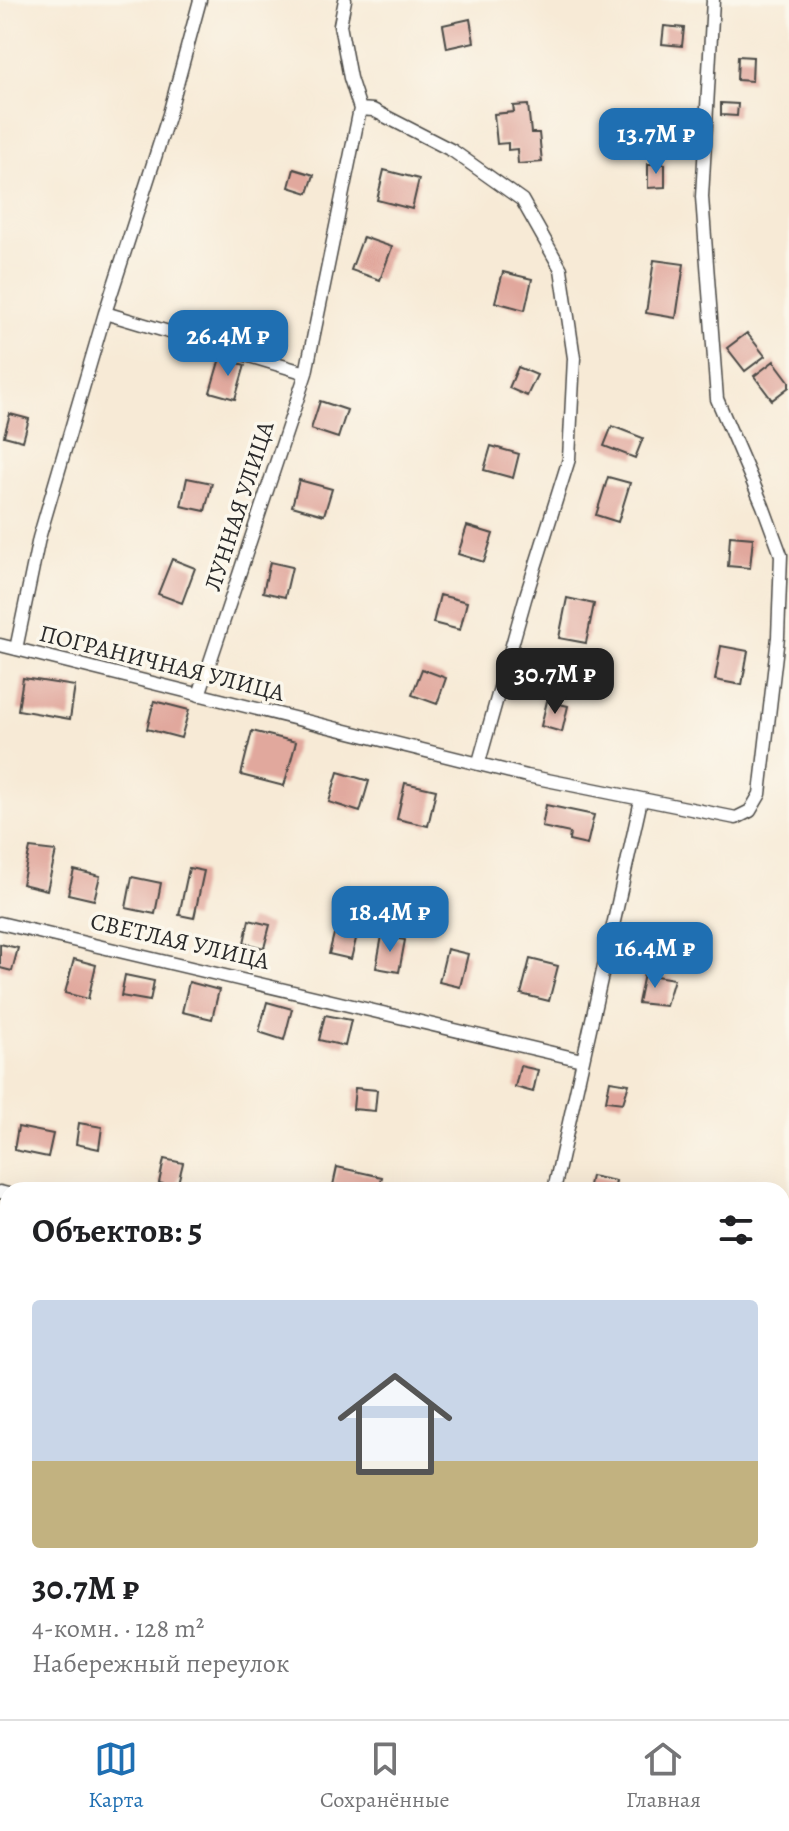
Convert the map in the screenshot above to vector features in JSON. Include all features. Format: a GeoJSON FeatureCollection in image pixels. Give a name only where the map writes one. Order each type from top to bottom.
{"type":"FeatureCollection","features":[{"type":"Feature","properties":{"kind":"street"},"geometry":{"type":"LineString","coordinates":[[16,649],[39,538],[105,313],[169,114],[200,0]]}},
{"type":"Feature","properties":{"kind":"street","name":"ЛУННАЯ УЛИЦА"},"geometry":{"type":"LineString","coordinates":[[199,695],[306,373],[360,109],[350,78],[340,25],[345,0]]}},
{"type":"Feature","properties":{"kind":"street"},"geometry":{"type":"LineString","coordinates":[[713,0],[702,197],[717,399],[785,556]]}},
{"type":"Feature","properties":{"kind":"street"},"geometry":{"type":"LineString","coordinates":[[360,109],[373,110],[453,151],[522,200],[561,269],[574,358],[569,459],[479,762]]}},
{"type":"Feature","properties":{"kind":"street"},"geometry":{"type":"LineString","coordinates":[[105,313],[306,373]]}},
{"type":"Feature","properties":{"kind":"street","name":"ПОГРАНИЧНАЯ УЛИЦА"},"geometry":{"type":"LineString","coordinates":[[0,645],[527,776],[736,818],[750,811],[760,794],[785,556]]}},
{"type":"Feature","properties":{"kind":"street"},"geometry":{"type":"LineString","coordinates":[[556,1182],[641,800]]}},
{"type":"Feature","properties":{"kind":"street","name":"СВЕТЛАЯ УЛИЦА"},"geometry":{"type":"LineString","coordinates":[[0,923],[582,1060]]}},
{"type":"Feature","properties":{"kind":"building"},"geometry":{"type":"Polygon","coordinates":[[[470,19],[474,42],[447,48],[443,25],[470,19]]]}},
{"type":"Feature","properties":{"kind":"building"},"geometry":{"type":"Polygon","coordinates":[[[664,26],[684,28],[682,46],[662,44],[664,26]]]}},
{"type":"Feature","properties":{"kind":"building"},"geometry":{"type":"Polygon","coordinates":[[[738,56],[753,57],[752,81],[737,80],[738,56]]]}},
{"type":"Feature","properties":{"kind":"building"},"geometry":{"type":"Polygon","coordinates":[[[721,103],[738,104],[737,116],[721,115],[721,103]]]}},
{"type":"Feature","properties":{"kind":"building"},"geometry":{"type":"Polygon","coordinates":[[[528,105],[531,133],[539,133],[542,162],[518,164],[517,149],[508,150],[508,143],[497,144],[494,114],[514,112],[513,106],[528,105]]]}},
{"type":"Feature","properties":{"kind":"building"},"geometry":{"type":"Polygon","coordinates":[[[648,164],[665,164],[665,187],[648,188],[648,164]]]}},
{"type":"Feature","properties":{"kind":"building"},"geometry":{"type":"Polygon","coordinates":[[[294,169],[314,175],[308,193],[289,187],[294,169]]]}},
{"type":"Feature","properties":{"kind":"building"},"geometry":{"type":"Polygon","coordinates":[[[384,170],[419,179],[412,209],[377,200],[384,170]]]}},
{"type":"Feature","properties":{"kind":"building"},"geometry":{"type":"Polygon","coordinates":[[[363,237],[392,247],[380,280],[351,270],[363,237]]]}},
{"type":"Feature","properties":{"kind":"building"},"geometry":{"type":"Polygon","coordinates":[[[654,260],[684,264],[676,318],[646,313],[654,260]]]}},
{"type":"Feature","properties":{"kind":"building"},"geometry":{"type":"Polygon","coordinates":[[[503,272],[532,279],[525,310],[495,302],[503,272]]]}},
{"type":"Feature","properties":{"kind":"building"},"geometry":{"type":"Polygon","coordinates":[[[747,333],[765,356],[745,371],[727,348],[747,333]]]}},
{"type":"Feature","properties":{"kind":"building"},"geometry":{"type":"Polygon","coordinates":[[[220,358],[245,365],[235,399],[210,392],[220,358]]]}},
{"type":"Feature","properties":{"kind":"building"},"geometry":{"type":"Polygon","coordinates":[[[774,361],[789,381],[789,387],[772,400],[754,376],[774,361]]]}},
{"type":"Feature","properties":{"kind":"building"},"geometry":{"type":"Polygon","coordinates":[[[518,367],[537,375],[527,396],[509,388],[518,367]]]}},
{"type":"Feature","properties":{"kind":"building"},"geometry":{"type":"Polygon","coordinates":[[[320,401],[347,410],[338,438],[311,429],[320,401]]]}},
{"type":"Feature","properties":{"kind":"building"},"geometry":{"type":"Polygon","coordinates":[[[10,414],[29,419],[23,441],[4,436],[10,414]]]}},
{"type":"Feature","properties":{"kind":"building"},"geometry":{"type":"Polygon","coordinates":[[[612,426],[643,438],[635,458],[604,446],[612,426]]]}},
{"type":"Feature","properties":{"kind":"building"},"geometry":{"type":"Polygon","coordinates":[[[491,446],[519,454],[513,478],[484,470],[491,446]]]}},
{"type":"Feature","properties":{"kind":"building"},"geometry":{"type":"Polygon","coordinates":[[[608,477],[630,483],[618,522],[596,515],[608,477]]]}},
{"type":"Feature","properties":{"kind":"building"},"geometry":{"type":"Polygon","coordinates":[[[187,478],[212,483],[205,511],[181,506],[187,478]]]}},
{"type":"Feature","properties":{"kind":"building"},"geometry":{"type":"Polygon","coordinates":[[[299,480],[332,489],[324,515],[292,506],[299,480]]]}},
{"type":"Feature","properties":{"kind":"building"},"geometry":{"type":"Polygon","coordinates":[[[467,526],[493,534],[484,562],[458,554],[467,526]]]}},
{"type":"Feature","properties":{"kind":"building"},"geometry":{"type":"Polygon","coordinates":[[[730,536],[753,538],[750,568],[728,566],[730,536]]]}},
{"type":"Feature","properties":{"kind":"building"},"geometry":{"type":"Polygon","coordinates":[[[172,559],[195,568],[182,603],[158,594],[172,559]]]}},
{"type":"Feature","properties":{"kind":"building"},"geometry":{"type":"Polygon","coordinates":[[[270,562],[292,567],[285,597],[263,592],[270,562]]]}},
{"type":"Feature","properties":{"kind":"building"},"geometry":{"type":"Polygon","coordinates":[[[440,595],[467,602],[460,630],[433,623],[440,595]]]}},
{"type":"Feature","properties":{"kind":"building"},"geometry":{"type":"Polygon","coordinates":[[[567,598],[594,604],[586,643],[559,638],[567,598]]]}},
{"type":"Feature","properties":{"kind":"building"},"geometry":{"type":"Polygon","coordinates":[[[721,646],[748,651],[742,685],[715,680],[721,646]]]}},
{"type":"Feature","properties":{"kind":"building"},"geometry":{"type":"Polygon","coordinates":[[[422,669],[446,678],[437,704],[412,695],[422,669]]]}},
{"type":"Feature","properties":{"kind":"building"},"geometry":{"type":"Polygon","coordinates":[[[23,678],[75,686],[70,719],[18,710],[23,678]]]}},
{"type":"Feature","properties":{"kind":"building"},"geometry":{"type":"Polygon","coordinates":[[[154,701],[189,710],[181,738],[147,729],[154,701]]]}},
{"type":"Feature","properties":{"kind":"building"},"geometry":{"type":"Polygon","coordinates":[[[547,701],[568,706],[562,732],[541,726],[547,701]]]}},
{"type":"Feature","properties":{"kind":"building"},"geometry":{"type":"Polygon","coordinates":[[[252,731],[296,742],[284,786],[241,775],[252,731]]]}},
{"type":"Feature","properties":{"kind":"building"},"geometry":{"type":"Polygon","coordinates":[[[338,772],[369,781],[360,812],[329,802],[338,772]]]}},
{"type":"Feature","properties":{"kind":"building"},"geometry":{"type":"Polygon","coordinates":[[[405,783],[436,790],[428,826],[397,819],[405,783]]]}},
{"type":"Feature","properties":{"kind":"building"},"geometry":{"type":"Polygon","coordinates":[[[546,805],[594,815],[587,845],[569,841],[570,833],[542,827],[546,805]]]}},
{"type":"Feature","properties":{"kind":"building"},"geometry":{"type":"Polygon","coordinates":[[[30,848],[56,851],[47,890],[22,884],[30,848]]]}},
{"type":"Feature","properties":{"kind":"building"},"geometry":{"type":"Polygon","coordinates":[[[189,868],[204,871],[194,918],[179,915],[189,868]]]}},
{"type":"Feature","properties":{"kind":"building"},"geometry":{"type":"Polygon","coordinates":[[[74,870],[100,876],[94,900],[68,894],[74,870]]]}},
{"type":"Feature","properties":{"kind":"building"},"geometry":{"type":"Polygon","coordinates":[[[132,877],[161,883],[155,914],[126,908],[132,877]]]}},
{"type":"Feature","properties":{"kind":"building"},"geometry":{"type":"Polygon","coordinates":[[[249,920],[270,925],[264,948],[244,943],[249,920]]]}},
{"type":"Feature","properties":{"kind":"building"},"geometry":{"type":"Polygon","coordinates":[[[337,922],[359,927],[351,959],[329,954],[337,922]]]}},
{"type":"Feature","properties":{"kind":"building"},"geometry":{"type":"Polygon","coordinates":[[[382,936],[405,940],[399,972],[376,968],[382,936]]]}},
{"type":"Feature","properties":{"kind":"building"},"geometry":{"type":"Polygon","coordinates":[[[0,944],[18,948],[12,971],[0,968],[0,944]]]}},
{"type":"Feature","properties":{"kind":"building"},"geometry":{"type":"Polygon","coordinates":[[[447,949],[468,954],[460,987],[439,982],[447,949]]]}},
{"type":"Feature","properties":{"kind":"building"},"geometry":{"type":"Polygon","coordinates":[[[74,959],[96,965],[88,999],[65,993],[74,959]]]}},
{"type":"Feature","properties":{"kind":"building"},"geometry":{"type":"Polygon","coordinates":[[[530,959],[558,966],[549,1001],[521,994],[530,959]]]}},
{"type":"Feature","properties":{"kind":"building"},"geometry":{"type":"Polygon","coordinates":[[[644,974],[674,979],[666,1006],[638,1003],[644,974]]]}},
{"type":"Feature","properties":{"kind":"building"},"geometry":{"type":"Polygon","coordinates":[[[125,975],[154,981],[150,1001],[121,996],[125,975]]]}},
{"type":"Feature","properties":{"kind":"building"},"geometry":{"type":"Polygon","coordinates":[[[189,982],[219,990],[212,1019],[182,1012],[189,982]]]}},
{"type":"Feature","properties":{"kind":"building"},"geometry":{"type":"Polygon","coordinates":[[[267,1002],[292,1009],[284,1040],[259,1032],[267,1002]]]}},
{"type":"Feature","properties":{"kind":"building"},"geometry":{"type":"Polygon","coordinates":[[[325,1015],[351,1020],[345,1046],[319,1040],[325,1015]]]}},
{"type":"Feature","properties":{"kind":"building"},"geometry":{"type":"Polygon","coordinates":[[[520,1066],[538,1070],[533,1092],[515,1087],[520,1066]]]}},
{"type":"Feature","properties":{"kind":"building"},"geometry":{"type":"Polygon","coordinates":[[[610,1081],[629,1084],[623,1103],[606,1101],[610,1081]]]}},
{"type":"Feature","properties":{"kind":"building"},"geometry":{"type":"Polygon","coordinates":[[[355,1088],[377,1090],[375,1111],[353,1109],[355,1088]]]}},
{"type":"Feature","properties":{"kind":"building"},"geometry":{"type":"Polygon","coordinates":[[[79,1123],[102,1127],[99,1149],[76,1144],[79,1123]]]}},
{"type":"Feature","properties":{"kind":"building"},"geometry":{"type":"Polygon","coordinates":[[[18,1127],[53,1134],[48,1157],[14,1150],[18,1127]]]}},
{"type":"Feature","properties":{"kind":"building"},"geometry":{"type":"Polygon","coordinates":[[[164,1159],[183,1163],[178,1182],[159,1182],[164,1159]]]}},
{"type":"Feature","properties":{"kind":"building"},"geometry":{"type":"Polygon","coordinates":[[[337,1167],[382,1177],[381,1182],[334,1182],[337,1167]]]}},
{"type":"Feature","properties":{"kind":"building"},"geometry":{"type":"Polygon","coordinates":[[[591,1176],[616,1181],[616,1182],[590,1182],[591,1176]]]}}]}
